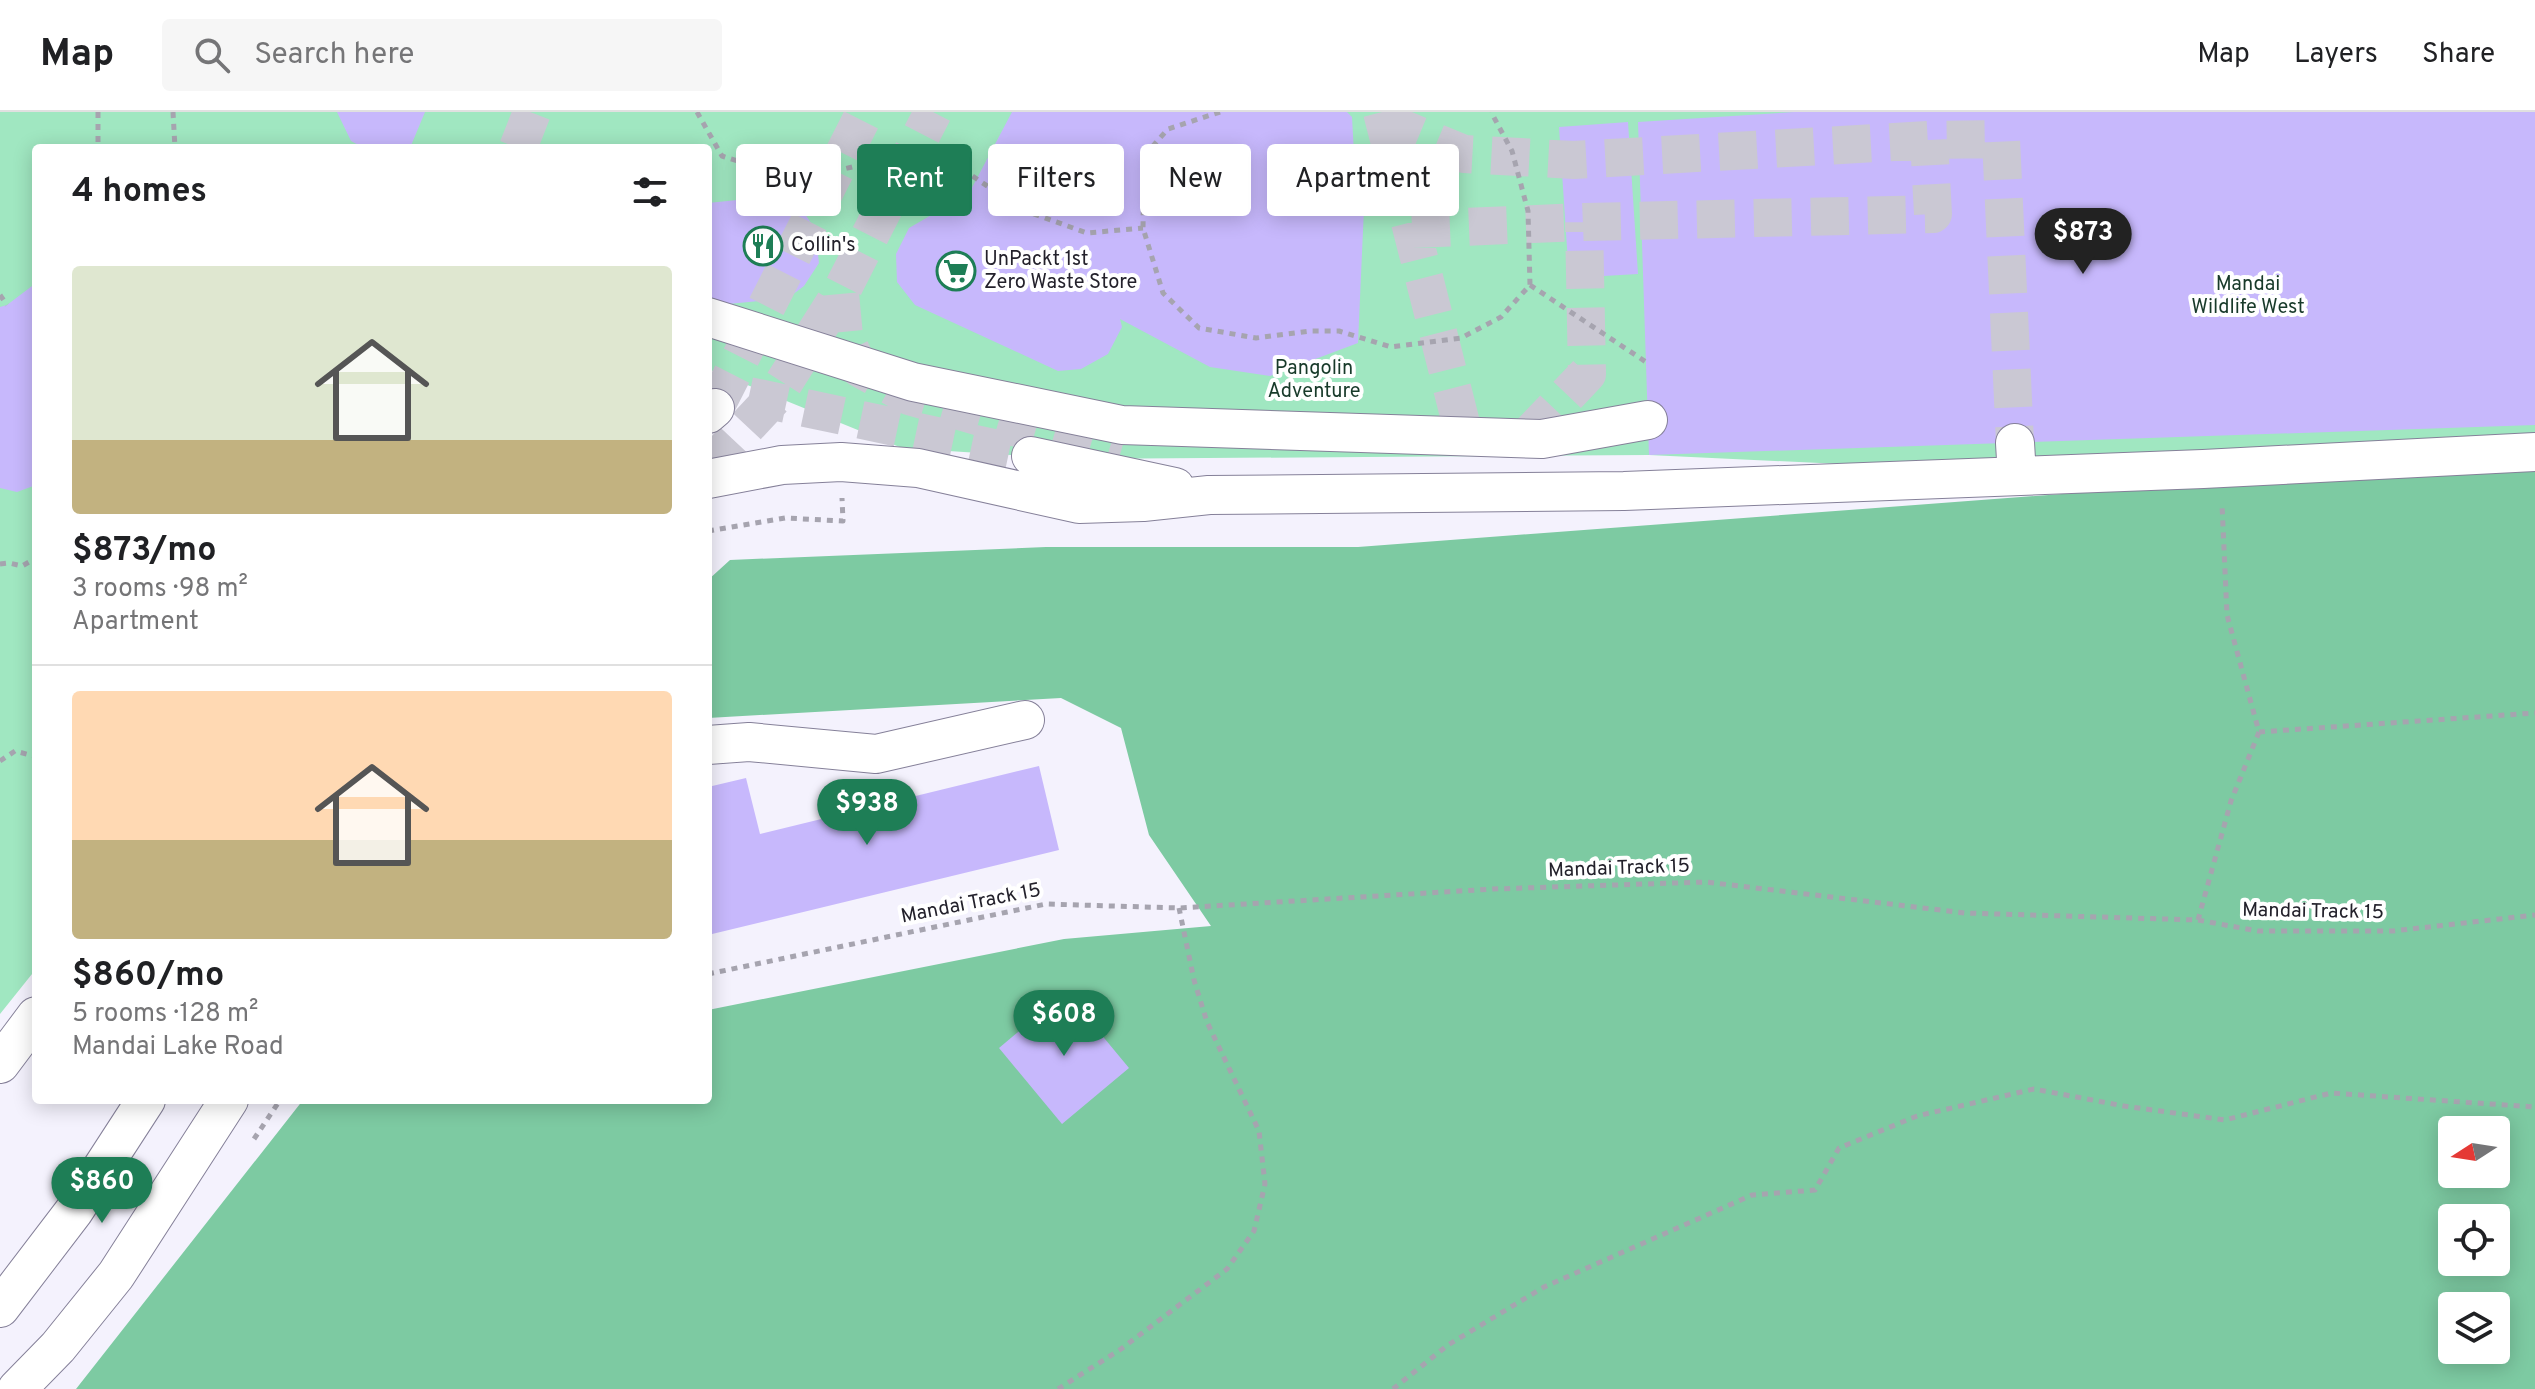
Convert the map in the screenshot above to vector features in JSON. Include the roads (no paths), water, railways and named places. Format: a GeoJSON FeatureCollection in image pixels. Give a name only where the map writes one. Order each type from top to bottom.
{"type":"FeatureCollection","features":[{"type":"Feature","properties":{"kind":"street"},"geometry":{"type":"LineString","coordinates":[[712,318],[913,382],[1122,425],[1542,439],[1648,420]]}},
{"type":"Feature","properties":{"kind":"street"},"geometry":{"type":"LineString","coordinates":[[712,478],[782,465],[841,462],[918,468],[1079,504],[1143,502],[1209,495],[1624,491],[2016,459],[2535,452]]}},
{"type":"Feature","properties":{"kind":"street"},"geometry":{"type":"LineString","coordinates":[[1031,456],[1209,495]]}},
{"type":"Feature","properties":{"kind":"street"},"geometry":{"type":"LineString","coordinates":[[1119,458],[1209,495]]}},
{"type":"Feature","properties":{"kind":"street"},"geometry":{"type":"LineString","coordinates":[[712,745],[749,742],[876,754],[1025,720]]}},
{"type":"Feature","properties":{"kind":"street"},"geometry":{"type":"LineString","coordinates":[[0,1064],[32,1021]]}},
{"type":"Feature","properties":{"kind":"street"},"geometry":{"type":"LineString","coordinates":[[0,1308],[74,1211],[143,1104]]}},
{"type":"Feature","properties":{"kind":"street"},"geometry":{"type":"LineString","coordinates":[[17,1389],[58,1347],[116,1275],[226,1104]]}},
{"type":"Feature","properties":{"kind":"tunnel"},"geometry":{"type":"LineString","coordinates":[[520,144],[532,112]]}},
{"type":"Feature","properties":{"kind":"tunnel"},"geometry":{"type":"LineString","coordinates":[[715,408],[865,112]]}},
{"type":"Feature","properties":{"kind":"tunnel"},"geometry":{"type":"LineString","coordinates":[[712,464],[776,395],[840,294],[933,112]]}},
{"type":"Feature","properties":{"kind":"tunnel"},"geometry":{"type":"LineString","coordinates":[[1382,112],[1464,435],[1524,440],[1587,374],[1584,222]]}},
{"type":"Feature","properties":{"kind":"tunnel"},"geometry":{"type":"LineString","coordinates":[[1384,121],[1464,154],[1574,160],[1929,140],[2001,139],[2015,443]]}},
{"type":"Feature","properties":{"kind":"tunnel"},"geometry":{"type":"LineString","coordinates":[[1412,229],[1933,214],[1929,140]]}},
{"type":"Feature","properties":{"kind":"tunnel"},"geometry":{"type":"LineString","coordinates":[[840,294],[844,336],[859,368],[909,396],[1119,458]]}},
{"type":"Feature","properties":{"kind":"tunnel"},"geometry":{"type":"LineString","coordinates":[[749,396],[1031,456]]}},
{"type":"Feature","properties":{"kind":"place","name":"Collin's"},"geometry":{"type":"Point","coordinates":[763,246]}},
{"type":"Feature","properties":{"kind":"place","name":"UnPackt 1st Zero Waste Store"},"geometry":{"type":"Point","coordinates":[956,271]}},
{"type":"Feature","properties":{"kind":"park label","name":"Mandai Wildlife West"},"geometry":{"type":"Point","coordinates":[2248,296]}},
{"type":"Feature","properties":{"kind":"park label","name":"Pangolin Adventure"},"geometry":{"type":"Point","coordinates":[1314,380]}}]}
